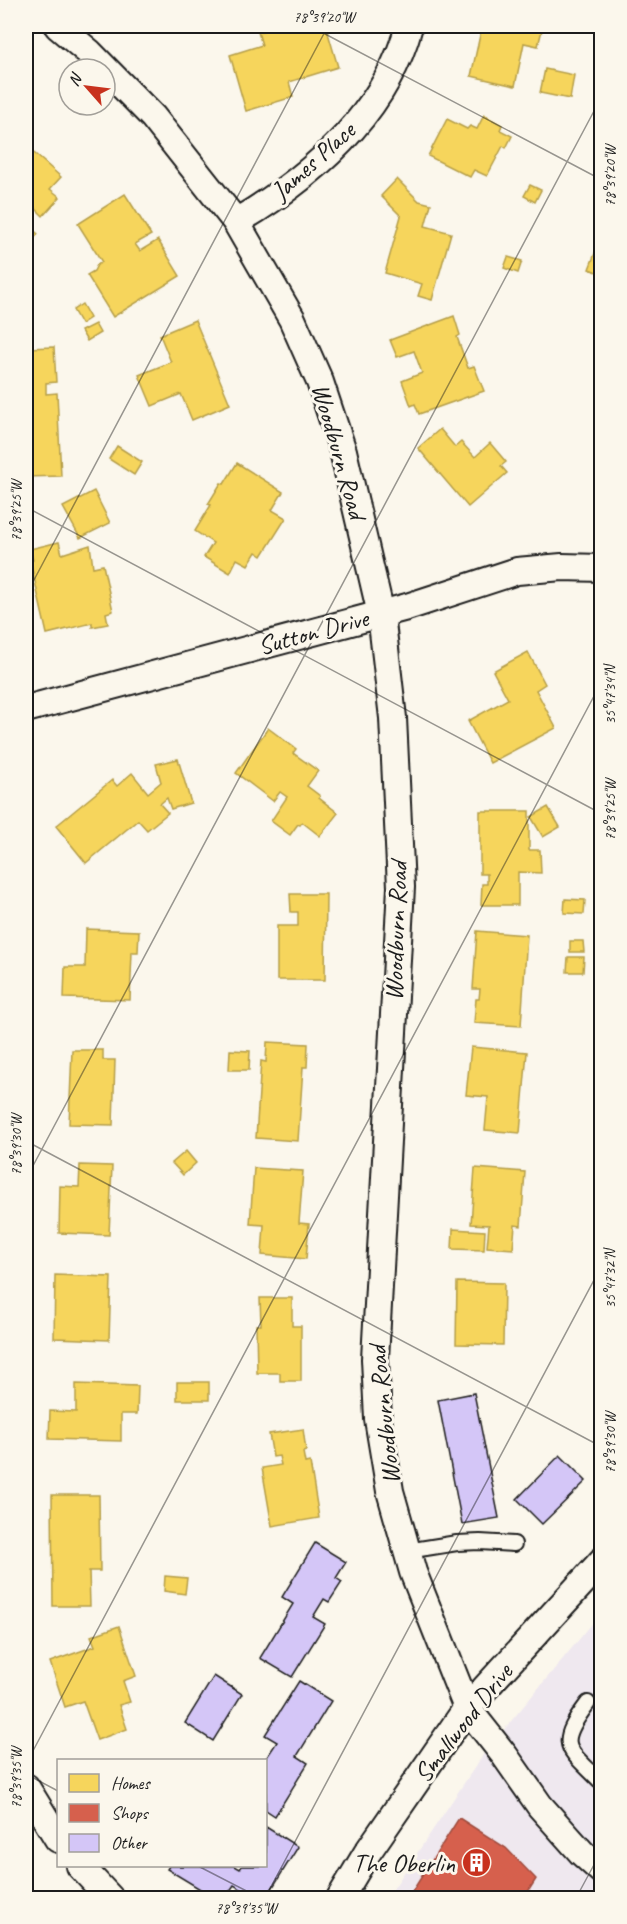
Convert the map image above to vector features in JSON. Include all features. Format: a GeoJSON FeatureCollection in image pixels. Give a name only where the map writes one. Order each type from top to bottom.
{"type":"FeatureCollection","features":[{"type":"Feature","properties":{"kind":"street","name":"Woodburn Road"},"geometry":{"type":"LineString","coordinates":[[58,26],[90,53],[153,117],[236,222],[292,319],[320,382],[343,451],[381,614],[393,718],[401,887],[375,1359],[378,1419],[390,1491],[413,1572],[467,1708],[505,1756],[540,1806],[582,1853],[602,1870]]}},
{"type":"Feature","properties":{"kind":"street","name":"James Place"},"geometry":{"type":"LineString","coordinates":[[236,222],[306,174],[341,142],[375,100],[393,71],[409,26]]}},
{"type":"Feature","properties":{"kind":"street","name":"Sutton Drive"},"geometry":{"type":"LineString","coordinates":[[26,709],[381,614],[517,571],[562,567],[602,568]]}},
{"type":"Feature","properties":{"kind":"street","name":"Smallwood Drive"},"geometry":{"type":"LineString","coordinates":[[340,1899],[367,1853],[467,1708],[602,1561]]}},
{"type":"Feature","properties":{"kind":"street"},"geometry":{"type":"LineString","coordinates":[[26,1786],[57,1837]]}},
{"type":"Feature","properties":{"kind":"street"},"geometry":{"type":"LineString","coordinates":[[81,1867],[110,1899]]}},
{"type":"Feature","properties":{"kind":"lane"},"geometry":{"type":"LineString","coordinates":[[407,1551],[457,1543],[514,1544]]}},
{"type":"Feature","properties":{"kind":"lane"},"geometry":{"type":"LineString","coordinates":[[588,1703],[570,1728],[568,1744],[573,1753],[602,1783]]}},
{"type":"Feature","properties":{"kind":"shaded area"},"geometry":{"type":"Polygon","coordinates":[[[601,1613],[601,1898],[387,1898],[483,1755],[601,1613]]]}},
{"type":"Feature","properties":{"kind":"building: Homes"},"geometry":{"type":"Polygon","coordinates":[[[281,26],[326,26],[338,67],[289,82],[293,97],[246,111],[230,55],[262,45],[258,32],[281,26]]]}},
{"type":"Feature","properties":{"kind":"building: Homes"},"geometry":{"type":"Polygon","coordinates":[[[482,26],[543,26],[538,46],[524,43],[515,86],[471,76],[482,26]]]}},
{"type":"Feature","properties":{"kind":"building: Homes"},"geometry":{"type":"Polygon","coordinates":[[[545,69],[574,75],[570,99],[540,93],[545,69]]]}},
{"type":"Feature","properties":{"kind":"building: Homes"},"geometry":{"type":"Polygon","coordinates":[[[484,115],[502,125],[500,130],[512,136],[506,148],[503,146],[487,176],[474,170],[470,177],[428,156],[447,119],[467,129],[470,126],[477,129],[484,115]]]}},
{"type":"Feature","properties":{"kind":"building: Homes"},"geometry":{"type":"Polygon","coordinates":[[[26,146],[61,177],[50,189],[60,197],[43,216],[33,206],[26,215],[26,146]]]}},
{"type":"Feature","properties":{"kind":"building: Homes"},"geometry":{"type":"Polygon","coordinates":[[[397,179],[419,201],[431,204],[425,226],[451,233],[432,300],[418,296],[422,284],[385,273],[401,216],[381,196],[397,179]]]}},
{"type":"Feature","properties":{"kind":"building: Homes"},"geometry":{"type":"Polygon","coordinates":[[[530,185],[541,190],[535,202],[524,196],[530,185]]]}},
{"type":"Feature","properties":{"kind":"building: Homes"},"geometry":{"type":"Polygon","coordinates":[[[125,194],[151,235],[135,244],[140,251],[158,240],[180,276],[113,317],[87,275],[102,262],[78,224],[125,194]]]}},
{"type":"Feature","properties":{"kind":"building: Homes"},"geometry":{"type":"Polygon","coordinates":[[[27,224],[38,234],[28,245],[26,243],[27,224]]]}},
{"type":"Feature","properties":{"kind":"building: Homes"},"geometry":{"type":"Polygon","coordinates":[[[602,235],[602,274],[589,269],[602,235]]]}},
{"type":"Feature","properties":{"kind":"building: Homes"},"geometry":{"type":"Polygon","coordinates":[[[508,257],[522,261],[518,273],[504,268],[508,257]]]}},
{"type":"Feature","properties":{"kind":"building: Homes"},"geometry":{"type":"Polygon","coordinates":[[[82,304],[90,318],[81,324],[73,310],[82,304]]]}},
{"type":"Feature","properties":{"kind":"building: Homes"},"geometry":{"type":"Polygon","coordinates":[[[454,316],[460,335],[457,337],[468,368],[474,366],[484,391],[419,414],[415,404],[411,406],[402,381],[422,373],[414,351],[397,357],[390,340],[454,316]]]}},
{"type":"Feature","properties":{"kind":"building: Homes"},"geometry":{"type":"Polygon","coordinates":[[[195,320],[230,404],[192,420],[181,394],[152,406],[139,375],[171,362],[160,335],[195,320]]]}},
{"type":"Feature","properties":{"kind":"building: Homes"},"geometry":{"type":"Polygon","coordinates":[[[95,324],[100,333],[87,341],[81,331],[95,324]]]}},
{"type":"Feature","properties":{"kind":"building: Homes"},"geometry":{"type":"Polygon","coordinates":[[[54,347],[56,382],[46,383],[46,394],[57,393],[61,476],[26,477],[26,348],[54,347]]]}},
{"type":"Feature","properties":{"kind":"building: Homes"},"geometry":{"type":"Polygon","coordinates":[[[440,429],[455,447],[461,442],[475,457],[490,443],[506,462],[501,466],[507,473],[468,507],[418,448],[440,429]]]}},
{"type":"Feature","properties":{"kind":"building: Homes"},"geometry":{"type":"Polygon","coordinates":[[[117,446],[142,462],[134,475],[109,459],[117,446]]]}},
{"type":"Feature","properties":{"kind":"building: Homes"},"geometry":{"type":"Polygon","coordinates":[[[237,463],[283,492],[272,510],[286,518],[262,556],[256,552],[248,565],[237,559],[230,573],[204,557],[213,543],[195,531],[211,505],[208,504],[237,463]]]}},
{"type":"Feature","properties":{"kind":"building: Homes"},"geometry":{"type":"Polygon","coordinates":[[[94,491],[110,523],[80,538],[63,507],[94,491]]]}},
{"type":"Feature","properties":{"kind":"building: Homes"},"geometry":{"type":"Polygon","coordinates":[[[59,542],[62,554],[90,545],[93,567],[103,565],[113,611],[106,613],[108,624],[92,627],[92,623],[47,634],[30,560],[33,560],[30,549],[59,542]]]}},
{"type":"Feature","properties":{"kind":"building: Homes"},"geometry":{"type":"Polygon","coordinates":[[[26,620],[30,649],[26,650],[26,620]]]}},
{"type":"Feature","properties":{"kind":"building: Homes"},"geometry":{"type":"Polygon","coordinates":[[[528,652],[545,684],[536,690],[556,728],[490,763],[468,721],[508,699],[493,671],[528,652]]]}},
{"type":"Feature","properties":{"kind":"building: Homes"},"geometry":{"type":"Polygon","coordinates":[[[268,728],[296,749],[293,753],[318,771],[307,786],[338,813],[320,836],[302,822],[290,835],[271,821],[287,797],[280,792],[273,801],[236,773],[268,728]]]}},
{"type":"Feature","properties":{"kind":"building: Homes"},"geometry":{"type":"Polygon","coordinates":[[[178,759],[191,803],[171,809],[167,798],[160,804],[168,813],[147,830],[138,820],[86,863],[56,826],[112,780],[117,786],[132,773],[148,793],[161,782],[156,764],[178,759]]]}},
{"type":"Feature","properties":{"kind":"building: Homes"},"geometry":{"type":"Polygon","coordinates":[[[548,807],[560,827],[543,837],[531,817],[548,807]]]}},
{"type":"Feature","properties":{"kind":"building: Homes"},"geometry":{"type":"Polygon","coordinates":[[[480,811],[529,811],[529,850],[540,850],[541,873],[518,872],[518,905],[481,905],[482,884],[487,884],[487,874],[480,874],[480,811]]]}},
{"type":"Feature","properties":{"kind":"building: Homes"},"geometry":{"type":"Polygon","coordinates":[[[290,894],[326,894],[325,980],[277,980],[277,926],[298,926],[298,912],[291,912],[290,894]]]}},
{"type":"Feature","properties":{"kind":"building: Homes"},"geometry":{"type":"Polygon","coordinates":[[[565,899],[585,900],[584,914],[564,913],[565,899]]]}},
{"type":"Feature","properties":{"kind":"building: Homes"},"geometry":{"type":"Polygon","coordinates":[[[86,929],[139,931],[138,952],[132,952],[130,1000],[64,998],[65,967],[85,967],[86,929]]]}},
{"type":"Feature","properties":{"kind":"building: Homes"},"geometry":{"type":"Polygon","coordinates":[[[477,931],[527,935],[521,1026],[474,1023],[476,999],[479,999],[480,989],[473,989],[477,931]]]}},
{"type":"Feature","properties":{"kind":"building: Homes"},"geometry":{"type":"Polygon","coordinates":[[[570,941],[583,941],[584,952],[570,952],[570,941]]]}},
{"type":"Feature","properties":{"kind":"building: Homes"},"geometry":{"type":"Polygon","coordinates":[[[568,957],[584,957],[583,972],[567,972],[568,957]]]}},
{"type":"Feature","properties":{"kind":"building: Homes"},"geometry":{"type":"Polygon","coordinates":[[[267,1042],[308,1044],[307,1067],[303,1067],[298,1141],[256,1138],[261,1061],[266,1062],[267,1042]]]}},
{"type":"Feature","properties":{"kind":"building: Homes"},"geometry":{"type":"Polygon","coordinates":[[[471,1047],[527,1052],[520,1133],[485,1130],[488,1097],[466,1095],[471,1047]]]}},
{"type":"Feature","properties":{"kind":"building: Homes"},"geometry":{"type":"Polygon","coordinates":[[[72,1050],[103,1050],[103,1060],[115,1060],[113,1125],[69,1124],[72,1050]]]}},
{"type":"Feature","properties":{"kind":"building: Homes"},"geometry":{"type":"Polygon","coordinates":[[[230,1050],[250,1051],[249,1070],[229,1070],[230,1050]]]}},
{"type":"Feature","properties":{"kind":"building: Homes"},"geometry":{"type":"Polygon","coordinates":[[[186,1151],[196,1163],[183,1175],[172,1163],[186,1151]]]}},
{"type":"Feature","properties":{"kind":"building: Homes"},"geometry":{"type":"Polygon","coordinates":[[[80,1165],[112,1166],[109,1235],[59,1233],[60,1186],[79,1187],[80,1165]]]}},
{"type":"Feature","properties":{"kind":"building: Homes"},"geometry":{"type":"Polygon","coordinates":[[[254,1168],[303,1171],[299,1223],[309,1224],[306,1259],[262,1255],[264,1225],[250,1224],[254,1168]]]}},
{"type":"Feature","properties":{"kind":"building: Homes"},"geometry":{"type":"Polygon","coordinates":[[[475,1168],[525,1172],[521,1226],[515,1225],[513,1249],[487,1247],[489,1225],[471,1224],[475,1168]]]}},
{"type":"Feature","properties":{"kind":"building: Homes"},"geometry":{"type":"Polygon","coordinates":[[[453,1229],[485,1231],[484,1250],[452,1249],[453,1229]]]}},
{"type":"Feature","properties":{"kind":"building: Homes"},"geometry":{"type":"Polygon","coordinates":[[[55,1275],[111,1277],[109,1340],[54,1338],[55,1275]]]}},
{"type":"Feature","properties":{"kind":"building: Homes"},"geometry":{"type":"Polygon","coordinates":[[[457,1282],[504,1283],[503,1345],[456,1344],[457,1282]]]}},
{"type":"Feature","properties":{"kind":"building: Homes"},"geometry":{"type":"Polygon","coordinates":[[[260,1298],[292,1298],[292,1326],[301,1326],[301,1381],[280,1381],[280,1373],[257,1373],[256,1325],[261,1325],[260,1298]]]}},
{"type":"Feature","properties":{"kind":"building: Homes"},"geometry":{"type":"Polygon","coordinates":[[[177,1382],[209,1382],[209,1400],[177,1400],[177,1382]]]}},
{"type":"Feature","properties":{"kind":"building: Homes"},"geometry":{"type":"Polygon","coordinates":[[[76,1384],[138,1386],[137,1414],[121,1414],[121,1441],[49,1439],[50,1411],[76,1412],[76,1384]]]}},
{"type":"Feature","properties":{"kind":"building: Homes"},"geometry":{"type":"Polygon","coordinates":[[[303,1429],[306,1451],[303,1452],[305,1463],[310,1462],[319,1518],[272,1526],[262,1468],[281,1465],[279,1456],[273,1457],[269,1434],[303,1429]]]}},
{"type":"Feature","properties":{"kind":"building: Homes"},"geometry":{"type":"Polygon","coordinates":[[[52,1495],[99,1495],[100,1571],[89,1571],[90,1606],[53,1606],[52,1495]]]}},
{"type":"Feature","properties":{"kind":"building: Homes"},"geometry":{"type":"Polygon","coordinates":[[[165,1576],[187,1578],[185,1594],[164,1591],[165,1576]]]}},
{"type":"Feature","properties":{"kind":"building: Homes"},"geometry":{"type":"Polygon","coordinates":[[[119,1626],[136,1676],[123,1681],[130,1702],[119,1705],[127,1729],[97,1740],[83,1701],[65,1707],[50,1662],[95,1646],[91,1636],[119,1626]]]}},
{"type":"Feature","properties":{"kind":"building: Shops","name":"The Oberlin"},"geometry":{"type":"Polygon","coordinates":[[[459,1818],[506,1848],[536,1879],[524,1898],[408,1898],[459,1818]]]}},
{"type":"Feature","properties":{"kind":"building: Other"},"geometry":{"type":"Polygon","coordinates":[[[474,1393],[499,1518],[462,1524],[438,1400],[474,1393]]]}},
{"type":"Feature","properties":{"kind":"building: Other"},"geometry":{"type":"Polygon","coordinates":[[[560,1455],[586,1481],[542,1524],[517,1499],[560,1455]]]}},
{"type":"Feature","properties":{"kind":"building: Other"},"geometry":{"type":"Polygon","coordinates":[[[315,1543],[346,1562],[336,1578],[342,1582],[329,1602],[324,1599],[313,1617],[325,1624],[292,1677],[260,1658],[293,1604],[282,1597],[315,1543]]]}},
{"type":"Feature","properties":{"kind":"building: Other"},"geometry":{"type":"Polygon","coordinates":[[[214,1676],[242,1694],[213,1741],[185,1723],[214,1676]]]}},
{"type":"Feature","properties":{"kind":"building: Other"},"geometry":{"type":"Polygon","coordinates":[[[299,1681],[331,1701],[297,1756],[308,1763],[275,1816],[267,1811],[266,1759],[277,1742],[265,1735],[299,1681]]]}},
{"type":"Feature","properties":{"kind":"building: Other"},"geometry":{"type":"Polygon","coordinates":[[[267,1828],[298,1847],[266,1898],[256,1898],[234,1885],[225,1898],[215,1898],[167,1869],[168,1867],[237,1867],[240,1869],[241,1867],[267,1867],[267,1828]]]}},
{"type":"Feature","properties":{"kind":"place","name":"The Oberlin"},"geometry":{"type":"Point","coordinates":[476,1863]}}]}
